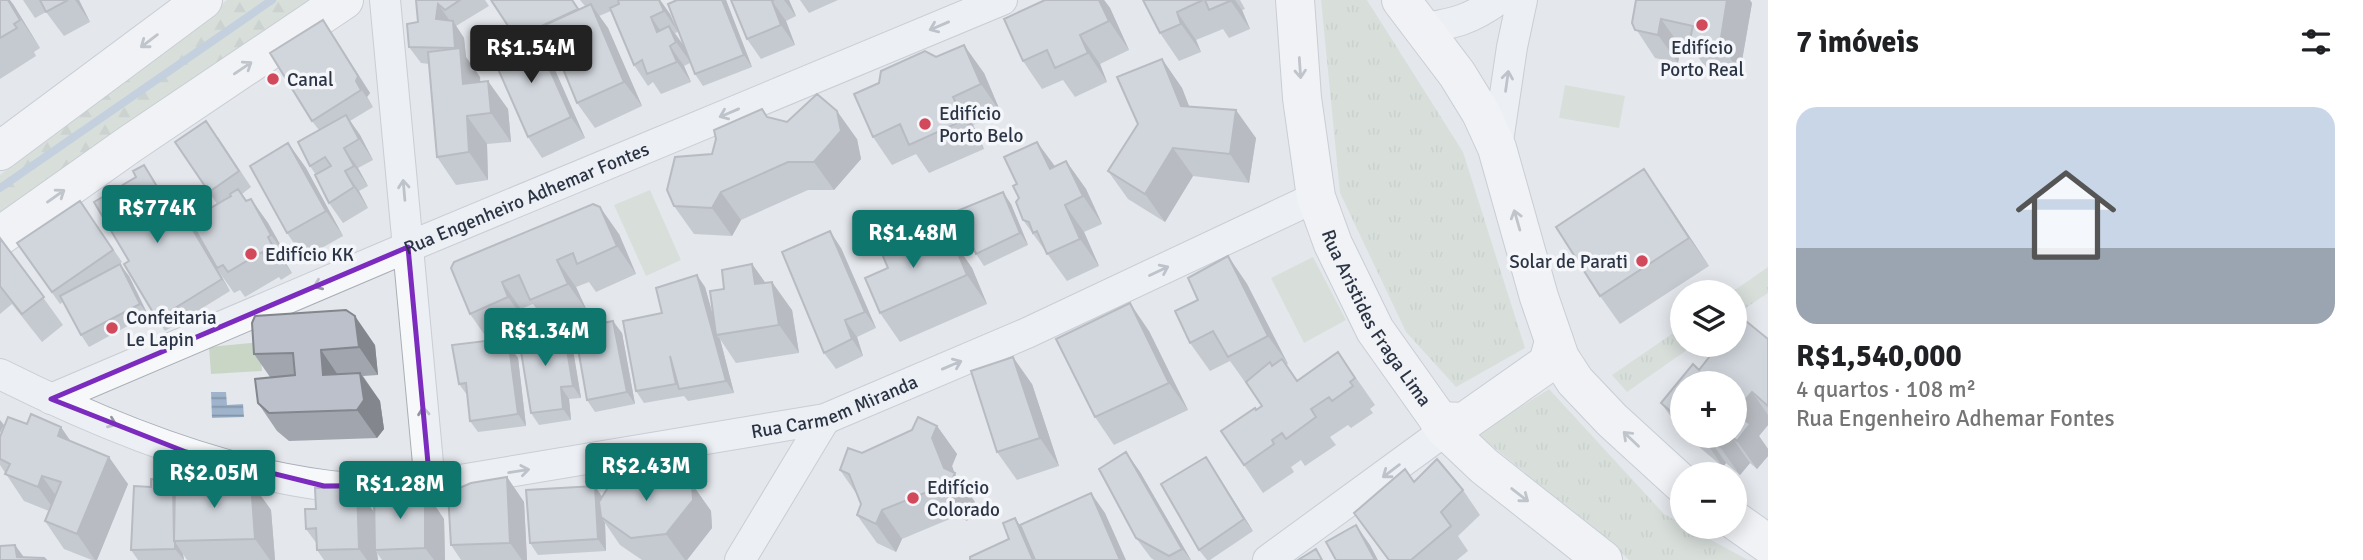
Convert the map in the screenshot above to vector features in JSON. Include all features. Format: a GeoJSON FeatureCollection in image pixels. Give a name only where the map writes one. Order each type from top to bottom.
{"type":"FeatureCollection","features":[{"type":"Feature","properties":{"kind":"main road"},"geometry":{"type":"LineString","coordinates":[[0,151],[204,0]]}},
{"type":"Feature","properties":{"kind":"main road"},"geometry":{"type":"LineString","coordinates":[[0,236],[130,144],[344,0]]}},
{"type":"Feature","properties":{"kind":"main road","name":"Rua Aristides Fraga Lima"},"geometry":{"type":"LineString","coordinates":[[1295,0],[1302,98],[1316,197],[1333,244],[1375,330],[1443,426],[1479,462],[1602,560]]}},
{"type":"Feature","properties":{"kind":"main road"},"geometry":{"type":"LineString","coordinates":[[1411,14],[1457,74],[1481,113],[1497,148],[1539,297],[1560,358],[1575,381],[1637,445],[1670,474]]}},
{"type":"Feature","properties":{"kind":"main road"},"geometry":{"type":"LineString","coordinates":[[1443,426],[1464,422],[1548,363],[1554,341]]}},
{"type":"Feature","properties":{"kind":"main road"},"geometry":{"type":"LineString","coordinates":[[1479,462],[1476,440],[1478,434],[1553,380],[1562,377],[1575,381]]}},
{"type":"Feature","properties":{"kind":"main road"},"geometry":{"type":"LineString","coordinates":[[1747,529],[1768,544]]}},
{"type":"Feature","properties":{"kind":"street"},"geometry":{"type":"LineString","coordinates":[[385,0],[430,485]]}},
{"type":"Feature","properties":{"kind":"street","name":"Rua Engenheiro Adhemar Fontes"},"geometry":{"type":"LineString","coordinates":[[51,399],[1002,0]]}},
{"type":"Feature","properties":{"kind":"street"},"geometry":{"type":"LineString","coordinates":[[1411,14],[1454,23],[1477,15],[1498,0]]}},
{"type":"Feature","properties":{"kind":"street"},"geometry":{"type":"LineString","coordinates":[[1497,148],[1522,0]]}},
{"type":"Feature","properties":{"kind":"street","name":"Rua Carmem Miranda"},"geometry":{"type":"LineString","coordinates":[[0,374],[51,399],[186,452],[262,474],[324,486],[373,488],[430,485],[825,419],[1027,333],[1316,197]]}},
{"type":"Feature","properties":{"kind":"street"},"geometry":{"type":"LineString","coordinates":[[740,560],[825,419]]}},
{"type":"Feature","properties":{"kind":"street"},"geometry":{"type":"LineString","coordinates":[[1268,560],[1443,426]]}},
{"type":"Feature","properties":{"kind":"highlighted area"},"geometry":{"type":"Polygon","coordinates":[[[408,247],[430,485],[324,486],[186,452],[51,399],[408,247]]]}},
{"type":"Feature","properties":{"kind":"green space"},"geometry":{"type":"Polygon","coordinates":[[[227,0],[324,0],[0,226],[0,175],[227,0]]]}},
{"type":"Feature","properties":{"kind":"green space"},"geometry":{"type":"Polygon","coordinates":[[[1321,0],[1367,0],[1463,152],[1525,348],[1456,387],[1406,332],[1340,193],[1321,0]]]}},
{"type":"Feature","properties":{"kind":"green space"},"geometry":{"type":"Polygon","coordinates":[[[1565,85],[1625,96],[1619,128],[1559,118],[1565,85]]]}},
{"type":"Feature","properties":{"kind":"green space"},"geometry":{"type":"Polygon","coordinates":[[[650,190],[681,260],[646,276],[614,205],[650,190]]]}},
{"type":"Feature","properties":{"kind":"green space"},"geometry":{"type":"Polygon","coordinates":[[[1313,257],[1346,320],[1304,343],[1271,278],[1313,257]]]}},
{"type":"Feature","properties":{"kind":"green space"},"geometry":{"type":"Polygon","coordinates":[[[1768,267],[1768,293],[1747,307],[1747,282],[1768,267]]]}},
{"type":"Feature","properties":{"kind":"green space"},"geometry":{"type":"Polygon","coordinates":[[[1670,335],[1670,357],[1677,357],[1627,392],[1612,375],[1670,335]]]}},
{"type":"Feature","properties":{"kind":"green space"},"geometry":{"type":"Polygon","coordinates":[[[260,342],[262,371],[211,374],[209,347],[260,342]]]}},
{"type":"Feature","properties":{"kind":"green space"},"geometry":{"type":"Polygon","coordinates":[[[1549,389],[1670,517],[1670,539],[1709,539],[1748,560],[1629,560],[1594,528],[1477,434],[1549,389]]]}},
{"type":"Feature","properties":{"kind":"water"},"geometry":{"type":"Polygon","coordinates":[[[211,392],[226,392],[227,405],[243,404],[244,417],[212,418],[211,392]]]}},
{"type":"Feature","properties":{"kind":"building"},"geometry":{"type":"Polygon","coordinates":[[[0,0],[8,0],[20,20],[14,24],[17,28],[0,38],[0,0]]]}},
{"type":"Feature","properties":{"kind":"building"},"geometry":{"type":"Polygon","coordinates":[[[40,0],[68,0],[46,12],[40,0]]]}},
{"type":"Feature","properties":{"kind":"building"},"geometry":{"type":"Polygon","coordinates":[[[416,0],[460,0],[445,10],[438,4],[436,19],[453,21],[455,48],[409,47],[407,24],[418,22],[416,0]]]}},
{"type":"Feature","properties":{"kind":"building"},"geometry":{"type":"Polygon","coordinates":[[[491,0],[572,0],[578,9],[516,38],[491,0]]]}},
{"type":"Feature","properties":{"kind":"building"},"geometry":{"type":"Polygon","coordinates":[[[618,0],[659,0],[664,11],[651,17],[657,32],[669,26],[676,42],[670,46],[677,62],[647,74],[642,60],[634,65],[610,8],[619,4],[618,0]]]}},
{"type":"Feature","properties":{"kind":"building"},"geometry":{"type":"Polygon","coordinates":[[[677,0],[722,0],[744,55],[695,74],[668,4],[677,0]]]}},
{"type":"Feature","properties":{"kind":"building"},"geometry":{"type":"Polygon","coordinates":[[[731,0],[774,0],[772,1],[781,25],[747,39],[731,0]]]}},
{"type":"Feature","properties":{"kind":"building"},"geometry":{"type":"Polygon","coordinates":[[[1045,0],[1099,0],[1109,21],[1080,35],[1088,53],[1055,68],[1047,50],[1023,61],[1004,19],[1045,0]]]}},
{"type":"Feature","properties":{"kind":"building"},"geometry":{"type":"Polygon","coordinates":[[[1143,0],[1203,0],[1177,12],[1181,24],[1160,33],[1143,0]]]}},
{"type":"Feature","properties":{"kind":"building"},"geometry":{"type":"Polygon","coordinates":[[[1205,0],[1230,0],[1230,1],[1209,10],[1205,0]]]}},
{"type":"Feature","properties":{"kind":"building"},"geometry":{"type":"Polygon","coordinates":[[[1636,0],[1727,0],[1720,44],[1714,49],[1689,44],[1693,26],[1661,19],[1658,35],[1635,30],[1632,23],[1636,0]]]}},
{"type":"Feature","properties":{"kind":"building"},"geometry":{"type":"Polygon","coordinates":[[[591,4],[624,82],[577,103],[545,25],[591,4]]]}},
{"type":"Feature","properties":{"kind":"building"},"geometry":{"type":"Polygon","coordinates":[[[323,20],[358,76],[356,81],[361,90],[312,121],[270,53],[323,20]]]}},
{"type":"Feature","properties":{"kind":"building"},"geometry":{"type":"Polygon","coordinates":[[[533,32],[571,117],[528,137],[491,53],[533,32]]]}},
{"type":"Feature","properties":{"kind":"building"},"geometry":{"type":"Polygon","coordinates":[[[964,45],[981,84],[953,97],[964,120],[909,145],[900,124],[873,137],[854,94],[879,83],[881,71],[925,51],[936,57],[964,45]]]}},
{"type":"Feature","properties":{"kind":"building"},"geometry":{"type":"Polygon","coordinates":[[[460,48],[463,84],[488,81],[491,113],[467,116],[469,152],[437,157],[428,52],[460,48]]]}},
{"type":"Feature","properties":{"kind":"building"},"geometry":{"type":"Polygon","coordinates":[[[1162,59],[1181,106],[1236,110],[1230,154],[1173,148],[1145,194],[1108,171],[1138,124],[1117,77],[1162,59]]]}},
{"type":"Feature","properties":{"kind":"building"},"geometry":{"type":"Polygon","coordinates":[[[817,94],[837,111],[841,131],[814,162],[788,162],[721,192],[712,208],[674,206],[667,190],[675,157],[712,154],[716,139],[714,130],[762,109],[767,117],[787,122],[817,94]]]}},
{"type":"Feature","properties":{"kind":"building"},"geometry":{"type":"Polygon","coordinates":[[[346,115],[359,139],[344,148],[354,166],[345,171],[354,187],[329,203],[315,175],[331,166],[325,157],[310,166],[298,142],[346,115]]]}},
{"type":"Feature","properties":{"kind":"building"},"geometry":{"type":"Polygon","coordinates":[[[206,121],[239,171],[209,192],[175,142],[206,121]]]}},
{"type":"Feature","properties":{"kind":"building"},"geometry":{"type":"Polygon","coordinates":[[[1037,142],[1050,169],[1066,161],[1083,196],[1065,205],[1080,239],[1047,254],[1037,231],[1033,233],[1029,222],[1023,220],[1016,202],[1019,198],[1013,186],[1017,184],[1004,157],[1037,142]]]}},
{"type":"Feature","properties":{"kind":"building"},"geometry":{"type":"Polygon","coordinates":[[[288,143],[326,211],[287,233],[250,166],[288,143]]]}},
{"type":"Feature","properties":{"kind":"building"},"geometry":{"type":"Polygon","coordinates":[[[144,165],[183,230],[190,225],[222,279],[157,319],[124,264],[129,261],[94,202],[136,177],[133,171],[144,165]]]}},
{"type":"Feature","properties":{"kind":"building"},"geometry":{"type":"Polygon","coordinates":[[[1644,169],[1689,238],[1600,296],[1556,227],[1644,169]]]}},
{"type":"Feature","properties":{"kind":"building"},"geometry":{"type":"Polygon","coordinates":[[[238,189],[246,201],[251,199],[271,235],[268,237],[274,249],[264,255],[262,252],[228,272],[223,265],[217,268],[196,231],[201,228],[195,217],[238,189]]]}},
{"type":"Feature","properties":{"kind":"building"},"geometry":{"type":"Polygon","coordinates":[[[1003,192],[1020,233],[976,254],[957,211],[1003,192]]]}},
{"type":"Feature","properties":{"kind":"building"},"geometry":{"type":"Polygon","coordinates":[[[80,201],[113,250],[52,292],[17,243],[80,201]]]}},
{"type":"Feature","properties":{"kind":"building"},"geometry":{"type":"Polygon","coordinates":[[[593,204],[600,207],[617,246],[577,264],[573,253],[557,260],[568,284],[530,300],[519,275],[502,282],[508,297],[470,314],[451,268],[454,262],[593,204]]]}},
{"type":"Feature","properties":{"kind":"building"},"geometry":{"type":"Polygon","coordinates":[[[913,227],[925,252],[952,239],[967,275],[880,313],[865,278],[888,268],[877,242],[913,227]]]}},
{"type":"Feature","properties":{"kind":"building"},"geometry":{"type":"Polygon","coordinates":[[[830,231],[865,312],[845,320],[852,339],[824,353],[782,252],[830,231]]]}},
{"type":"Feature","properties":{"kind":"building"},"geometry":{"type":"Polygon","coordinates":[[[0,238],[44,297],[22,314],[0,286],[0,238]]]}},
{"type":"Feature","properties":{"kind":"building"},"geometry":{"type":"Polygon","coordinates":[[[1228,256],[1268,336],[1228,357],[1213,331],[1190,343],[1175,311],[1198,300],[1188,278],[1228,256]]]}},
{"type":"Feature","properties":{"kind":"building"},"geometry":{"type":"Polygon","coordinates":[[[120,264],[140,304],[81,335],[60,296],[120,264]]]}},
{"type":"Feature","properties":{"kind":"building"},"geometry":{"type":"Polygon","coordinates":[[[752,264],[755,284],[772,282],[779,325],[716,335],[710,291],[724,289],[722,270],[752,264]]]}},
{"type":"Feature","properties":{"kind":"building"},"geometry":{"type":"Polygon","coordinates":[[[697,275],[726,381],[679,389],[670,356],[676,384],[636,391],[623,321],[662,313],[656,288],[697,275]]]}},
{"type":"Feature","properties":{"kind":"building"},"geometry":{"type":"Polygon","coordinates":[[[1130,303],[1169,383],[1095,417],[1056,339],[1130,303]]]}},
{"type":"Feature","properties":{"kind":"building"},"geometry":{"type":"Polygon","coordinates":[[[346,310],[355,316],[359,347],[321,350],[323,375],[360,373],[364,400],[357,410],[269,413],[258,403],[255,379],[295,375],[293,353],[254,354],[252,323],[255,316],[346,310]]]}},
{"type":"Feature","properties":{"kind":"building"},"geometry":{"type":"Polygon","coordinates":[[[592,318],[593,325],[613,321],[627,392],[587,400],[573,320],[592,318]]]}},
{"type":"Feature","properties":{"kind":"building"},"geometry":{"type":"Polygon","coordinates":[[[1747,322],[1768,339],[1768,406],[1752,392],[1747,398],[1747,371],[1687,371],[1693,364],[1699,370],[1709,357],[1747,357],[1747,322]]]}},
{"type":"Feature","properties":{"kind":"building"},"geometry":{"type":"Polygon","coordinates":[[[563,326],[573,386],[561,387],[563,409],[531,413],[518,333],[563,326]]]}},
{"type":"Feature","properties":{"kind":"building"},"geometry":{"type":"Polygon","coordinates":[[[485,341],[486,350],[509,346],[518,414],[470,421],[466,383],[459,384],[452,345],[485,341]]]}},
{"type":"Feature","properties":{"kind":"building"},"geometry":{"type":"Polygon","coordinates":[[[1338,352],[1355,378],[1350,382],[1353,386],[1332,401],[1329,397],[1311,409],[1316,417],[1286,439],[1282,433],[1272,440],[1274,444],[1244,465],[1221,431],[1262,406],[1246,382],[1270,362],[1272,366],[1282,359],[1297,381],[1338,352]]]}},
{"type":"Feature","properties":{"kind":"building"},"geometry":{"type":"Polygon","coordinates":[[[1013,357],[1040,438],[997,452],[971,371],[1013,357]]]}},
{"type":"Feature","properties":{"kind":"building"},"geometry":{"type":"Polygon","coordinates":[[[1670,392],[1670,411],[1661,403],[1670,392]]]}},
{"type":"Feature","properties":{"kind":"building"},"geometry":{"type":"Polygon","coordinates":[[[31,414],[61,427],[58,436],[109,457],[77,534],[45,521],[61,482],[42,476],[38,487],[5,474],[10,464],[0,459],[0,437],[8,417],[27,424],[31,414]]]}},
{"type":"Feature","properties":{"kind":"building"},"geometry":{"type":"Polygon","coordinates":[[[918,417],[937,426],[932,438],[944,468],[955,473],[947,492],[937,488],[882,510],[876,524],[857,515],[861,504],[849,474],[840,470],[848,448],[862,453],[912,430],[918,417]]]}},
{"type":"Feature","properties":{"kind":"building"},"geometry":{"type":"Polygon","coordinates":[[[1126,452],[1182,549],[1169,556],[1136,538],[1099,469],[1126,452]]]}},
{"type":"Feature","properties":{"kind":"building"},"geometry":{"type":"Polygon","coordinates":[[[1206,457],[1244,519],[1199,550],[1161,484],[1206,457]]]}},
{"type":"Feature","properties":{"kind":"building"},"geometry":{"type":"Polygon","coordinates":[[[1437,459],[1463,490],[1441,512],[1451,526],[1411,560],[1389,560],[1354,513],[1405,469],[1414,482],[1437,459]]]}},
{"type":"Feature","properties":{"kind":"building"},"geometry":{"type":"Polygon","coordinates":[[[203,466],[220,466],[220,483],[251,482],[255,539],[174,541],[175,484],[204,484],[203,466]]]}},
{"type":"Feature","properties":{"kind":"building"},"geometry":{"type":"Polygon","coordinates":[[[675,470],[692,484],[693,500],[666,534],[631,538],[601,517],[599,502],[612,481],[675,470]]]}},
{"type":"Feature","properties":{"kind":"building"},"geometry":{"type":"Polygon","coordinates":[[[507,477],[510,543],[451,545],[448,493],[471,483],[507,477]]]}},
{"type":"Feature","properties":{"kind":"building"},"geometry":{"type":"Polygon","coordinates":[[[151,479],[173,482],[175,549],[131,550],[134,486],[151,487],[151,479]]]}},
{"type":"Feature","properties":{"kind":"building"},"geometry":{"type":"Polygon","coordinates":[[[595,486],[598,539],[530,543],[526,490],[595,486]]]}},
{"type":"Feature","properties":{"kind":"building"},"geometry":{"type":"Polygon","coordinates":[[[315,488],[357,488],[359,549],[317,550],[316,528],[306,529],[305,509],[316,509],[315,488]]]}},
{"type":"Feature","properties":{"kind":"building"},"geometry":{"type":"Polygon","coordinates":[[[425,491],[425,548],[375,550],[374,494],[425,491]]]}},
{"type":"Feature","properties":{"kind":"building"},"geometry":{"type":"Polygon","coordinates":[[[1091,493],[1120,560],[1035,560],[1020,525],[1091,493]]]}},
{"type":"Feature","properties":{"kind":"building"},"geometry":{"type":"Polygon","coordinates":[[[1015,518],[1033,560],[970,560],[970,557],[1009,539],[1003,523],[1015,518]]]}},
{"type":"Feature","properties":{"kind":"building"},"geometry":{"type":"Polygon","coordinates":[[[1356,525],[1375,560],[1336,560],[1326,542],[1356,525]]]}},
{"type":"Feature","properties":{"kind":"building"},"geometry":{"type":"Polygon","coordinates":[[[15,545],[17,557],[46,560],[0,560],[0,546],[15,545]]]}},
{"type":"Feature","properties":{"kind":"building"},"geometry":{"type":"Polygon","coordinates":[[[1316,549],[1322,560],[1298,560],[1316,549]]]}},
{"type":"Feature","properties":{"kind":"waterway"},"geometry":{"type":"LineString","coordinates":[[0,188],[272,0]]}},
{"type":"Feature","properties":{"kind":"place","name":"Edifício Porto Real"},"geometry":{"type":"Point","coordinates":[1702,25]}},
{"type":"Feature","properties":{"kind":"place","name":"Canal"},"geometry":{"type":"Point","coordinates":[273,79]}},
{"type":"Feature","properties":{"kind":"place","name":"Edifício Porto Belo"},"geometry":{"type":"Point","coordinates":[925,124]}},
{"type":"Feature","properties":{"kind":"place","name":"Edifício KK"},"geometry":{"type":"Point","coordinates":[251,254]}},
{"type":"Feature","properties":{"kind":"place","name":"Solar de Parati"},"geometry":{"type":"Point","coordinates":[1642,261]}},
{"type":"Feature","properties":{"kind":"place","name":"Confeitaria Le Lapin"},"geometry":{"type":"Point","coordinates":[112,328]}},
{"type":"Feature","properties":{"kind":"place","name":"Edifício Colorado"},"geometry":{"type":"Point","coordinates":[913,498]}}]}
